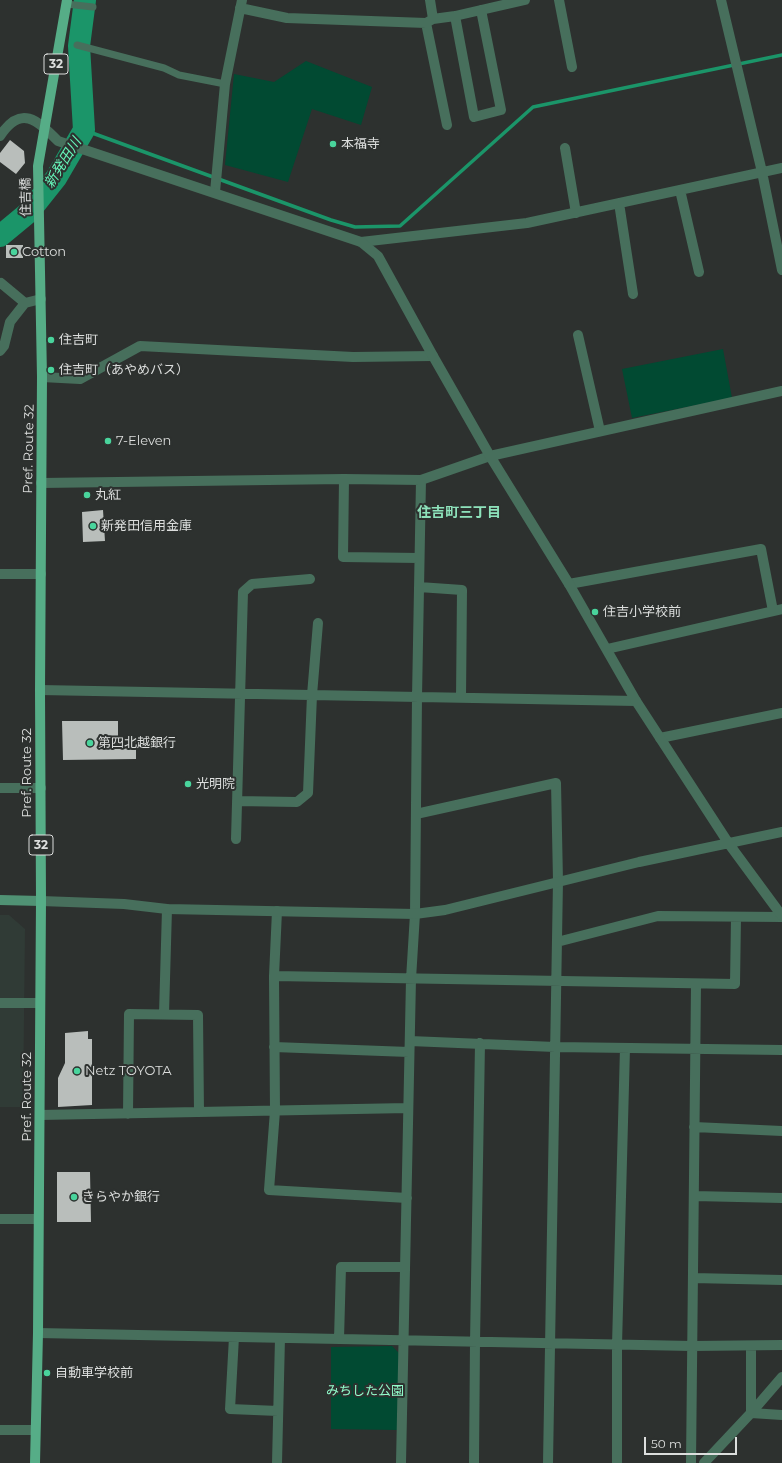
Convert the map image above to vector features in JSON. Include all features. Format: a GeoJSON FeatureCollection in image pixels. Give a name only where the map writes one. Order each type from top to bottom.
{"type":"FeatureCollection","features":[{"type":"Feature","properties":{"kind":"main road","name":"32"},"geometry":{"type":"LineString","coordinates":[[46,129],[66,2]]}},
{"type":"Feature","properties":{"kind":"main road","name":"住吉橋"},"geometry":{"type":"LineString","coordinates":[[39,227],[38,166],[46,129]]}},
{"type":"Feature","properties":{"kind":"main road","name":"Pref. Route 32"},"geometry":{"type":"LineString","coordinates":[[35,1463],[38,1333],[41,901],[40,574],[42,377],[39,227]]}},
{"type":"Feature","properties":{"kind":"main road"},"geometry":{"type":"LineString","coordinates":[[0,900],[41,901]]}},
{"type":"Feature","properties":{"kind":"street"},"geometry":{"type":"LineString","coordinates":[[430,0],[430,21],[447,125]]}},
{"type":"Feature","properties":{"kind":"street"},"geometry":{"type":"LineString","coordinates":[[215,192],[225,84],[241,4],[287,18],[430,21],[525,0]]}},
{"type":"Feature","properties":{"kind":"street"},"geometry":{"type":"LineString","coordinates":[[559,0],[572,67]]}},
{"type":"Feature","properties":{"kind":"street"},"geometry":{"type":"LineString","coordinates":[[721,0],[762,172],[782,270]]}},
{"type":"Feature","properties":{"kind":"street"},"geometry":{"type":"LineString","coordinates":[[455,16],[474,117],[500,110],[480,10]]}},
{"type":"Feature","properties":{"kind":"street"},"geometry":{"type":"LineString","coordinates":[[0,136],[3,124],[17,118],[31,118],[46,129],[58,141],[215,192],[313,227],[361,242],[378,256],[490,456],[569,584],[636,701],[729,844],[779,906],[782,916],[658,916],[557,942]]}},
{"type":"Feature","properties":{"kind":"street"},"geometry":{"type":"LineString","coordinates":[[565,148],[576,213]]}},
{"type":"Feature","properties":{"kind":"street"},"geometry":{"type":"LineString","coordinates":[[361,242],[527,223],[782,168]]}},
{"type":"Feature","properties":{"kind":"street"},"geometry":{"type":"LineString","coordinates":[[680,190],[700,272]]}},
{"type":"Feature","properties":{"kind":"street"},"geometry":{"type":"LineString","coordinates":[[619,203],[633,294]]}},
{"type":"Feature","properties":{"kind":"street"},"geometry":{"type":"LineString","coordinates":[[0,284],[25,303]]}},
{"type":"Feature","properties":{"kind":"street"},"geometry":{"type":"LineString","coordinates":[[0,351],[4,346],[10,322],[25,303],[41,300]]}},
{"type":"Feature","properties":{"kind":"street"},"geometry":{"type":"LineString","coordinates":[[578,335],[600,431]]}},
{"type":"Feature","properties":{"kind":"street"},"geometry":{"type":"LineString","coordinates":[[42,377],[80,379],[140,346],[353,357],[433,356]]}},
{"type":"Feature","properties":{"kind":"street"},"geometry":{"type":"LineString","coordinates":[[41,482],[421,480],[490,456],[782,391]]}},
{"type":"Feature","properties":{"kind":"street"},"geometry":{"type":"LineString","coordinates":[[344,480],[343,557],[419,558]]}},
{"type":"Feature","properties":{"kind":"street"},"geometry":{"type":"LineString","coordinates":[[401,1463],[411,979],[414,914],[421,480]]}},
{"type":"Feature","properties":{"kind":"street"},"geometry":{"type":"LineString","coordinates":[[569,584],[761,549],[777,610],[607,649]]}},
{"type":"Feature","properties":{"kind":"street"},"geometry":{"type":"LineString","coordinates":[[0,574],[40,574]]}},
{"type":"Feature","properties":{"kind":"street"},"geometry":{"type":"LineString","coordinates":[[236,839],[243,592],[252,584],[310,579]]}},
{"type":"Feature","properties":{"kind":"street"},"geometry":{"type":"LineString","coordinates":[[419,587],[462,590],[461,698]]}},
{"type":"Feature","properties":{"kind":"street"},"geometry":{"type":"LineString","coordinates":[[237,801],[297,802],[308,793],[312,695],[318,623]]}},
{"type":"Feature","properties":{"kind":"street"},"geometry":{"type":"LineString","coordinates":[[40,690],[636,701]]}},
{"type":"Feature","properties":{"kind":"street"},"geometry":{"type":"LineString","coordinates":[[660,738],[782,713]]}},
{"type":"Feature","properties":{"kind":"street"},"geometry":{"type":"LineString","coordinates":[[416,814],[556,783],[558,881],[548,1463]]}},
{"type":"Feature","properties":{"kind":"street"},"geometry":{"type":"LineString","coordinates":[[0,788],[41,788]]}},
{"type":"Feature","properties":{"kind":"street"},"geometry":{"type":"LineString","coordinates":[[41,901],[124,904],[168,908],[414,914],[445,910],[639,862],[782,832]]}},
{"type":"Feature","properties":{"kind":"street"},"geometry":{"type":"LineString","coordinates":[[164,1014],[168,908]]}},
{"type":"Feature","properties":{"kind":"street"},"geometry":{"type":"LineString","coordinates":[[277,911],[274,976],[275,1111],[268,1190],[406,1198]]}},
{"type":"Feature","properties":{"kind":"street"},"geometry":{"type":"LineString","coordinates":[[274,976],[735,984],[736,917]]}},
{"type":"Feature","properties":{"kind":"street"},"geometry":{"type":"LineString","coordinates":[[691,1463],[696,984]]}},
{"type":"Feature","properties":{"kind":"street"},"geometry":{"type":"LineString","coordinates":[[0,1003],[40,1003]]}},
{"type":"Feature","properties":{"kind":"street"},"geometry":{"type":"LineString","coordinates":[[128,1114],[129,1014],[198,1014],[199,1112]]}},
{"type":"Feature","properties":{"kind":"street"},"geometry":{"type":"LineString","coordinates":[[410,1041],[555,1047],[782,1050]]}},
{"type":"Feature","properties":{"kind":"street"},"geometry":{"type":"LineString","coordinates":[[474,1463],[480,1043]]}},
{"type":"Feature","properties":{"kind":"street"},"geometry":{"type":"LineString","coordinates":[[274,1047],[410,1052]]}},
{"type":"Feature","properties":{"kind":"street"},"geometry":{"type":"LineString","coordinates":[[617,1463],[617,1345],[625,1048]]}},
{"type":"Feature","properties":{"kind":"street"},"geometry":{"type":"LineString","coordinates":[[40,1115],[408,1108]]}},
{"type":"Feature","properties":{"kind":"street"},"geometry":{"type":"LineString","coordinates":[[694,1127],[782,1131]]}},
{"type":"Feature","properties":{"kind":"street"},"geometry":{"type":"LineString","coordinates":[[694,1196],[782,1198]]}},
{"type":"Feature","properties":{"kind":"street"},"geometry":{"type":"LineString","coordinates":[[0,1219],[38,1219]]}},
{"type":"Feature","properties":{"kind":"street"},"geometry":{"type":"LineString","coordinates":[[339,1339],[341,1267],[405,1267]]}},
{"type":"Feature","properties":{"kind":"street"},"geometry":{"type":"LineString","coordinates":[[693,1278],[782,1280]]}},
{"type":"Feature","properties":{"kind":"street"},"geometry":{"type":"LineString","coordinates":[[38,1333],[617,1345],[751,1346],[782,1344]]}},
{"type":"Feature","properties":{"kind":"street"},"geometry":{"type":"LineString","coordinates":[[234,1337],[230,1409],[278,1411]]}},
{"type":"Feature","properties":{"kind":"street"},"geometry":{"type":"LineString","coordinates":[[277,1463],[280,1338]]}},
{"type":"Feature","properties":{"kind":"street"},"geometry":{"type":"LineString","coordinates":[[751,1346],[752,1413]]}},
{"type":"Feature","properties":{"kind":"street"},"geometry":{"type":"LineString","coordinates":[[704,1463],[752,1413],[782,1377]]}},
{"type":"Feature","properties":{"kind":"street"},"geometry":{"type":"LineString","coordinates":[[752,1413],[782,1415]]}},
{"type":"Feature","properties":{"kind":"street"},"geometry":{"type":"LineString","coordinates":[[0,1430],[35,1430]]}},
{"type":"Feature","properties":{"kind":"lane"},"geometry":{"type":"LineString","coordinates":[[66,2],[93,8]]}},
{"type":"Feature","properties":{"kind":"lane"},"geometry":{"type":"LineString","coordinates":[[77,45],[164,68],[178,75],[225,84]]}},
{"type":"Feature","properties":{"kind":"shaded area"},"geometry":{"type":"Polygon","coordinates":[[[0,915],[9,915],[25,929],[23,1107],[0,1107],[0,915]]]}},
{"type":"Feature","properties":{"kind":"green space"},"geometry":{"type":"Polygon","coordinates":[[[306,61],[372,87],[361,125],[312,109],[288,182],[225,165],[234,74],[274,82],[306,61]]]}},
{"type":"Feature","properties":{"kind":"green space"},"geometry":{"type":"Polygon","coordinates":[[[723,349],[732,398],[632,418],[622,369],[723,349]]]}},
{"type":"Feature","properties":{"kind":"green space","name":"みちした公園"},"geometry":{"type":"Polygon","coordinates":[[[392,1346],[399,1353],[398,1430],[331,1429],[331,1347],[392,1346]]]}},
{"type":"Feature","properties":{"kind":"building"},"geometry":{"type":"Polygon","coordinates":[[[10,140],[24,151],[25,163],[16,174],[0,162],[0,153],[10,140]]]}},
{"type":"Feature","properties":{"kind":"building","name":"Cotton"},"geometry":{"type":"Polygon","coordinates":[[[6,245],[23,245],[23,258],[6,258],[6,245]]]}},
{"type":"Feature","properties":{"kind":"building","name":"新発田信用金庫"},"geometry":{"type":"Polygon","coordinates":[[[103,510],[105,541],[83,542],[82,512],[103,510]]]}},
{"type":"Feature","properties":{"kind":"building","name":"第四北越銀行"},"geometry":{"type":"Polygon","coordinates":[[[62,721],[118,721],[118,748],[127,748],[127,738],[136,738],[136,759],[63,760],[62,721]]]}},
{"type":"Feature","properties":{"kind":"building","name":"Netz TOYOTA"},"geometry":{"type":"Polygon","coordinates":[[[88,1031],[88,1039],[92,1039],[92,1105],[58,1107],[58,1078],[65,1063],[65,1033],[88,1031]]]}},
{"type":"Feature","properties":{"kind":"building","name":"きらやか銀行"},"geometry":{"type":"Polygon","coordinates":[[[57,1172],[90,1172],[91,1222],[57,1222],[57,1172]]]}},
{"type":"Feature","properties":{"kind":"waterway","name":"新発田川"},"geometry":{"type":"LineString","coordinates":[[0,236],[29,212],[56,178],[84,130],[79,46],[85,0]]}},
{"type":"Feature","properties":{"kind":"waterway"},"geometry":{"type":"LineString","coordinates":[[84,130],[331,220],[355,227],[400,226],[533,107],[782,55]]}},
{"type":"Feature","properties":{"kind":"place","name":"本福寺"},"geometry":{"type":"Point","coordinates":[333,144]}},
{"type":"Feature","properties":{"kind":"place","name":"Cotton"},"geometry":{"type":"Point","coordinates":[14,252]}},
{"type":"Feature","properties":{"kind":"place","name":"住吉町"},"geometry":{"type":"Point","coordinates":[51,340]}},
{"type":"Feature","properties":{"kind":"place","name":"住吉町（あやめバス）"},"geometry":{"type":"Point","coordinates":[51,370]}},
{"type":"Feature","properties":{"kind":"place","name":"7-Eleven"},"geometry":{"type":"Point","coordinates":[108,441]}},
{"type":"Feature","properties":{"kind":"place","name":"丸紅"},"geometry":{"type":"Point","coordinates":[87,495]}},
{"type":"Feature","properties":{"kind":"place","name":"新発田信用金庫"},"geometry":{"type":"Point","coordinates":[93,526]}},
{"type":"Feature","properties":{"kind":"place","name":"住吉小学校前"},"geometry":{"type":"Point","coordinates":[595,612]}},
{"type":"Feature","properties":{"kind":"place","name":"第四北越銀行"},"geometry":{"type":"Point","coordinates":[90,743]}},
{"type":"Feature","properties":{"kind":"place","name":"光明院"},"geometry":{"type":"Point","coordinates":[188,784]}},
{"type":"Feature","properties":{"kind":"place","name":"Netz TOYOTA"},"geometry":{"type":"Point","coordinates":[77,1071]}},
{"type":"Feature","properties":{"kind":"place","name":"きらやか銀行"},"geometry":{"type":"Point","coordinates":[74,1197]}},
{"type":"Feature","properties":{"kind":"place","name":"自動車学校前"},"geometry":{"type":"Point","coordinates":[47,1373]}},
{"type":"Feature","properties":{"kind":"district","name":"住吉町三丁目"},"geometry":{"type":"Point","coordinates":[459,513]}}]}
